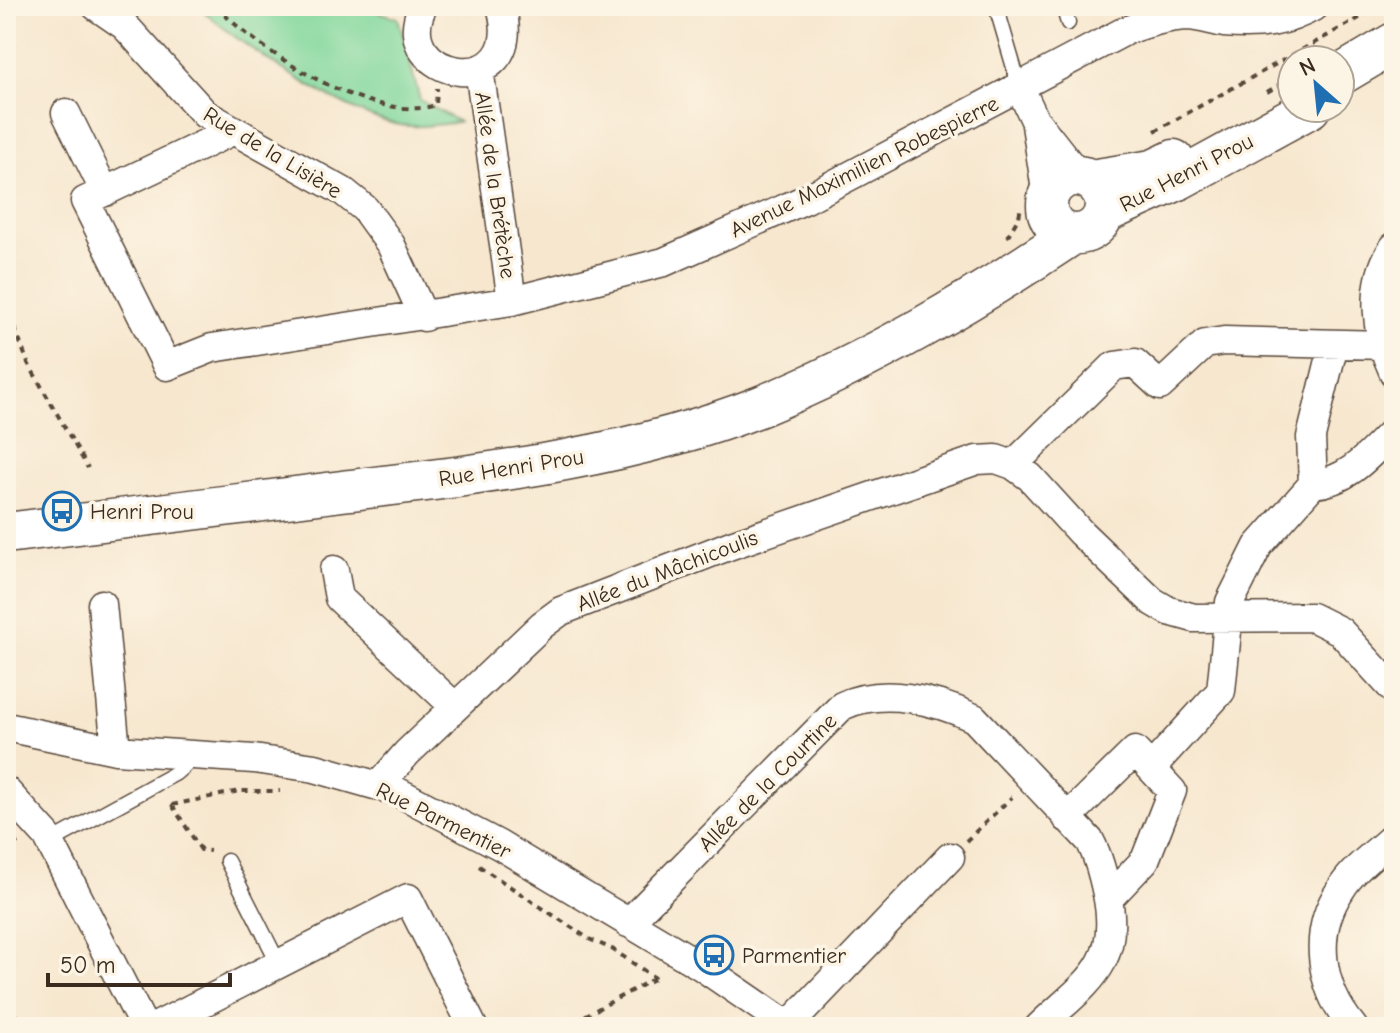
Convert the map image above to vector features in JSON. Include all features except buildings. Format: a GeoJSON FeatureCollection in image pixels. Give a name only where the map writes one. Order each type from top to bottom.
{"type":"FeatureCollection","features":[{"type":"Feature","properties":{"kind":"street","name":"Rue de la Lisière"},"geometry":{"type":"LineString","coordinates":[[96,6],[125,26],[188,99],[232,131],[344,192],[365,209],[391,245],[424,317]]}},
{"type":"Feature","properties":{"kind":"street"},"geometry":{"type":"LineString","coordinates":[[423,6],[417,35],[430,61],[439,66]]}},
{"type":"Feature","properties":{"kind":"street","name":"Allée de la Brétèche"},"geometry":{"type":"LineString","coordinates":[[439,66],[464,73],[479,69],[503,49],[508,29],[501,6]]}},
{"type":"Feature","properties":{"kind":"street","name":"Avenue Maximilien Robespierre"},"geometry":{"type":"LineString","coordinates":[[105,192],[85,201],[167,366],[212,348],[512,301],[664,262],[806,199],[1125,31],[1156,20],[1190,16],[1223,23],[1269,24],[1296,18],[1315,6]]}},
{"type":"Feature","properties":{"kind":"street"},"geometry":{"type":"LineString","coordinates":[[1356,66],[1394,43]]}},
{"type":"Feature","properties":{"kind":"street"},"geometry":{"type":"LineString","coordinates":[[1356,82],[1394,62]]}},
{"type":"Feature","properties":{"kind":"street","name":"Allée de la Brétèche"},"geometry":{"type":"LineString","coordinates":[[479,69],[512,301]]}},
{"type":"Feature","properties":{"kind":"street"},"geometry":{"type":"LineString","coordinates":[[1020,88],[1066,201]]}},
{"type":"Feature","properties":{"kind":"street","name":"Rue Henri Prou"},"geometry":{"type":"LineString","coordinates":[[6,533],[474,475],[563,461],[647,442],[760,406],[923,327],[984,291],[1066,201],[1153,170],[1234,134],[1276,99]]}},
{"type":"Feature","properties":{"kind":"street"},"geometry":{"type":"LineString","coordinates":[[66,113],[105,192],[232,131]]}},
{"type":"Feature","properties":{"kind":"street"},"geometry":{"type":"LineString","coordinates":[[1035,120],[1066,201]]}},
{"type":"Feature","properties":{"kind":"street","name":"Rue Henri Prou"},"geometry":{"type":"LineString","coordinates":[[1066,201],[1180,179],[1281,124]]}},
{"type":"Feature","properties":{"kind":"street"},"geometry":{"type":"LineString","coordinates":[[1394,247],[1381,266],[1376,291],[1385,345],[1394,373]]}},
{"type":"Feature","properties":{"kind":"street"},"geometry":{"type":"LineString","coordinates":[[1385,345],[1224,341],[1205,344],[1160,386],[1135,363],[1114,366],[1013,465],[1030,477],[1081,533],[1152,601],[1169,611],[1194,618],[1312,617],[1340,631],[1394,690]]}},
{"type":"Feature","properties":{"kind":"street"},"geometry":{"type":"LineString","coordinates":[[1151,768],[1221,691],[1230,602],[1258,546],[1313,484],[1311,437],[1334,344]]}},
{"type":"Feature","properties":{"kind":"street"},"geometry":{"type":"LineString","coordinates":[[1313,484],[1325,484],[1359,466],[1394,430]]}},
{"type":"Feature","properties":{"kind":"street","name":"Allée du Mâchicoulis"},"geometry":{"type":"LineString","coordinates":[[379,785],[455,707],[561,611],[731,545],[977,460],[996,459],[1013,465]]}},
{"type":"Feature","properties":{"kind":"street"},"geometry":{"type":"LineString","coordinates":[[334,570],[339,598],[455,707]]}},
{"type":"Feature","properties":{"kind":"street"},"geometry":{"type":"LineString","coordinates":[[102,604],[116,750]]}},
{"type":"Feature","properties":{"kind":"street","name":"Allée de la Courtine"},"geometry":{"type":"LineString","coordinates":[[628,923],[842,706],[859,698],[881,696],[955,709],[974,718],[1090,841],[1099,858],[1112,934],[1108,953],[1098,970],[1039,1027]]}},
{"type":"Feature","properties":{"kind":"street","name":"Rue Parmentier"},"geometry":{"type":"LineString","coordinates":[[6,727],[116,750],[315,768],[379,785],[459,823],[680,954],[789,1026]]}},
{"type":"Feature","properties":{"kind":"street"},"geometry":{"type":"LineString","coordinates":[[1067,818],[1135,751],[1172,791],[1145,860],[1108,899]]}},
{"type":"Feature","properties":{"kind":"street"},"geometry":{"type":"LineString","coordinates":[[6,791],[144,1027]]}},
{"type":"Feature","properties":{"kind":"street"},"geometry":{"type":"LineString","coordinates":[[1353,1027],[1336,1006],[1324,980],[1322,954],[1327,919],[1341,888],[1394,836]]}},
{"type":"Feature","properties":{"kind":"street"},"geometry":{"type":"LineString","coordinates":[[789,1026],[809,1000],[950,857]]}},
{"type":"Feature","properties":{"kind":"street"},"geometry":{"type":"LineString","coordinates":[[155,1027],[408,898],[473,1027]]}},
{"type":"Feature","properties":{"kind":"lane"},"geometry":{"type":"LineString","coordinates":[[996,6],[1020,88]]}},
{"type":"Feature","properties":{"kind":"lane"},"geometry":{"type":"LineString","coordinates":[[1063,6],[1068,23]]}},
{"type":"Feature","properties":{"kind":"lane"},"geometry":{"type":"LineString","coordinates":[[36,841],[160,781],[196,755]]}},
{"type":"Feature","properties":{"kind":"lane"},"geometry":{"type":"LineString","coordinates":[[227,861],[279,964]]}},
{"type":"Feature","properties":{"kind":"path"},"geometry":{"type":"LineString","coordinates":[[216,6],[228,18],[308,75],[363,100],[422,110],[436,105],[439,66]]}},
{"type":"Feature","properties":{"kind":"path"},"geometry":{"type":"LineString","coordinates":[[1143,138],[1381,6]]}},
{"type":"Feature","properties":{"kind":"path"},"geometry":{"type":"LineString","coordinates":[[1005,242],[1019,217],[1066,201]]}},
{"type":"Feature","properties":{"kind":"path"},"geometry":{"type":"LineString","coordinates":[[6,305],[28,363],[88,468]]}},
{"type":"Feature","properties":{"kind":"path"},"geometry":{"type":"LineString","coordinates":[[950,857],[1031,778]]}},
{"type":"Feature","properties":{"kind":"path"},"geometry":{"type":"LineString","coordinates":[[160,781],[201,850],[218,851],[227,861]]}},
{"type":"Feature","properties":{"kind":"path"},"geometry":{"type":"LineString","coordinates":[[172,805],[239,791],[291,792]]}},
{"type":"Feature","properties":{"kind":"path"},"geometry":{"type":"LineString","coordinates":[[6,848],[36,841]]}},
{"type":"Feature","properties":{"kind":"path"},"geometry":{"type":"LineString","coordinates":[[467,859],[655,978]]}},
{"type":"Feature","properties":{"kind":"path"},"geometry":{"type":"LineString","coordinates":[[564,1027],[655,978],[680,954]]}},
{"type":"Feature","properties":{"kind":"green space"},"geometry":{"type":"Polygon","coordinates":[[[198,6],[359,6],[398,18],[420,100],[459,122],[410,126],[360,112],[268,60],[198,6]]]}},
{"type":"Feature","properties":{"kind":"place","name":"Henri Prou"},"geometry":{"type":"Point","coordinates":[62,511]}},
{"type":"Feature","properties":{"kind":"place","name":"Parmentier"},"geometry":{"type":"Point","coordinates":[714,955]}}]}
